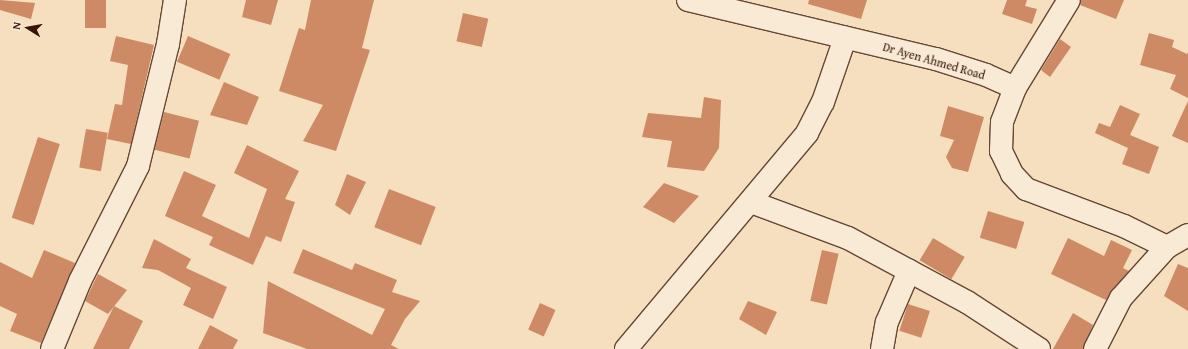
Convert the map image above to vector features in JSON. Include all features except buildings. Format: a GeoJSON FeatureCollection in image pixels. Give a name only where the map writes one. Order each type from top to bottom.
{"type":"FeatureCollection","features":[{"type":"Feature","properties":{"kind":"street"},"geometry":{"type":"LineString","coordinates":[[52,349],[80,281],[138,166],[168,44],[175,0]]}},
{"type":"Feature","properties":{"kind":"street","name":"Dr Ayen Ahmed Road"},"geometry":{"type":"LineString","coordinates":[[688,0],[936,59],[986,75],[1015,88]]}},
{"type":"Feature","properties":{"kind":"street"},"geometry":{"type":"LineString","coordinates":[[1069,0],[1015,88],[1002,122],[1001,151],[1012,174],[1026,189],[1124,226],[1166,247]]}},
{"type":"Feature","properties":{"kind":"street"},"geometry":{"type":"LineString","coordinates":[[626,349],[807,134],[823,102],[845,38]]}},
{"type":"Feature","properties":{"kind":"street"},"geometry":{"type":"LineString","coordinates":[[750,202],[848,238],[967,302],[1039,349]]}},
{"type":"Feature","properties":{"kind":"street"},"geometry":{"type":"LineString","coordinates":[[1095,349],[1121,298],[1166,247],[1188,235]]}},
{"type":"Feature","properties":{"kind":"street"},"geometry":{"type":"LineString","coordinates":[[882,349],[887,322],[909,271]]}}]}
